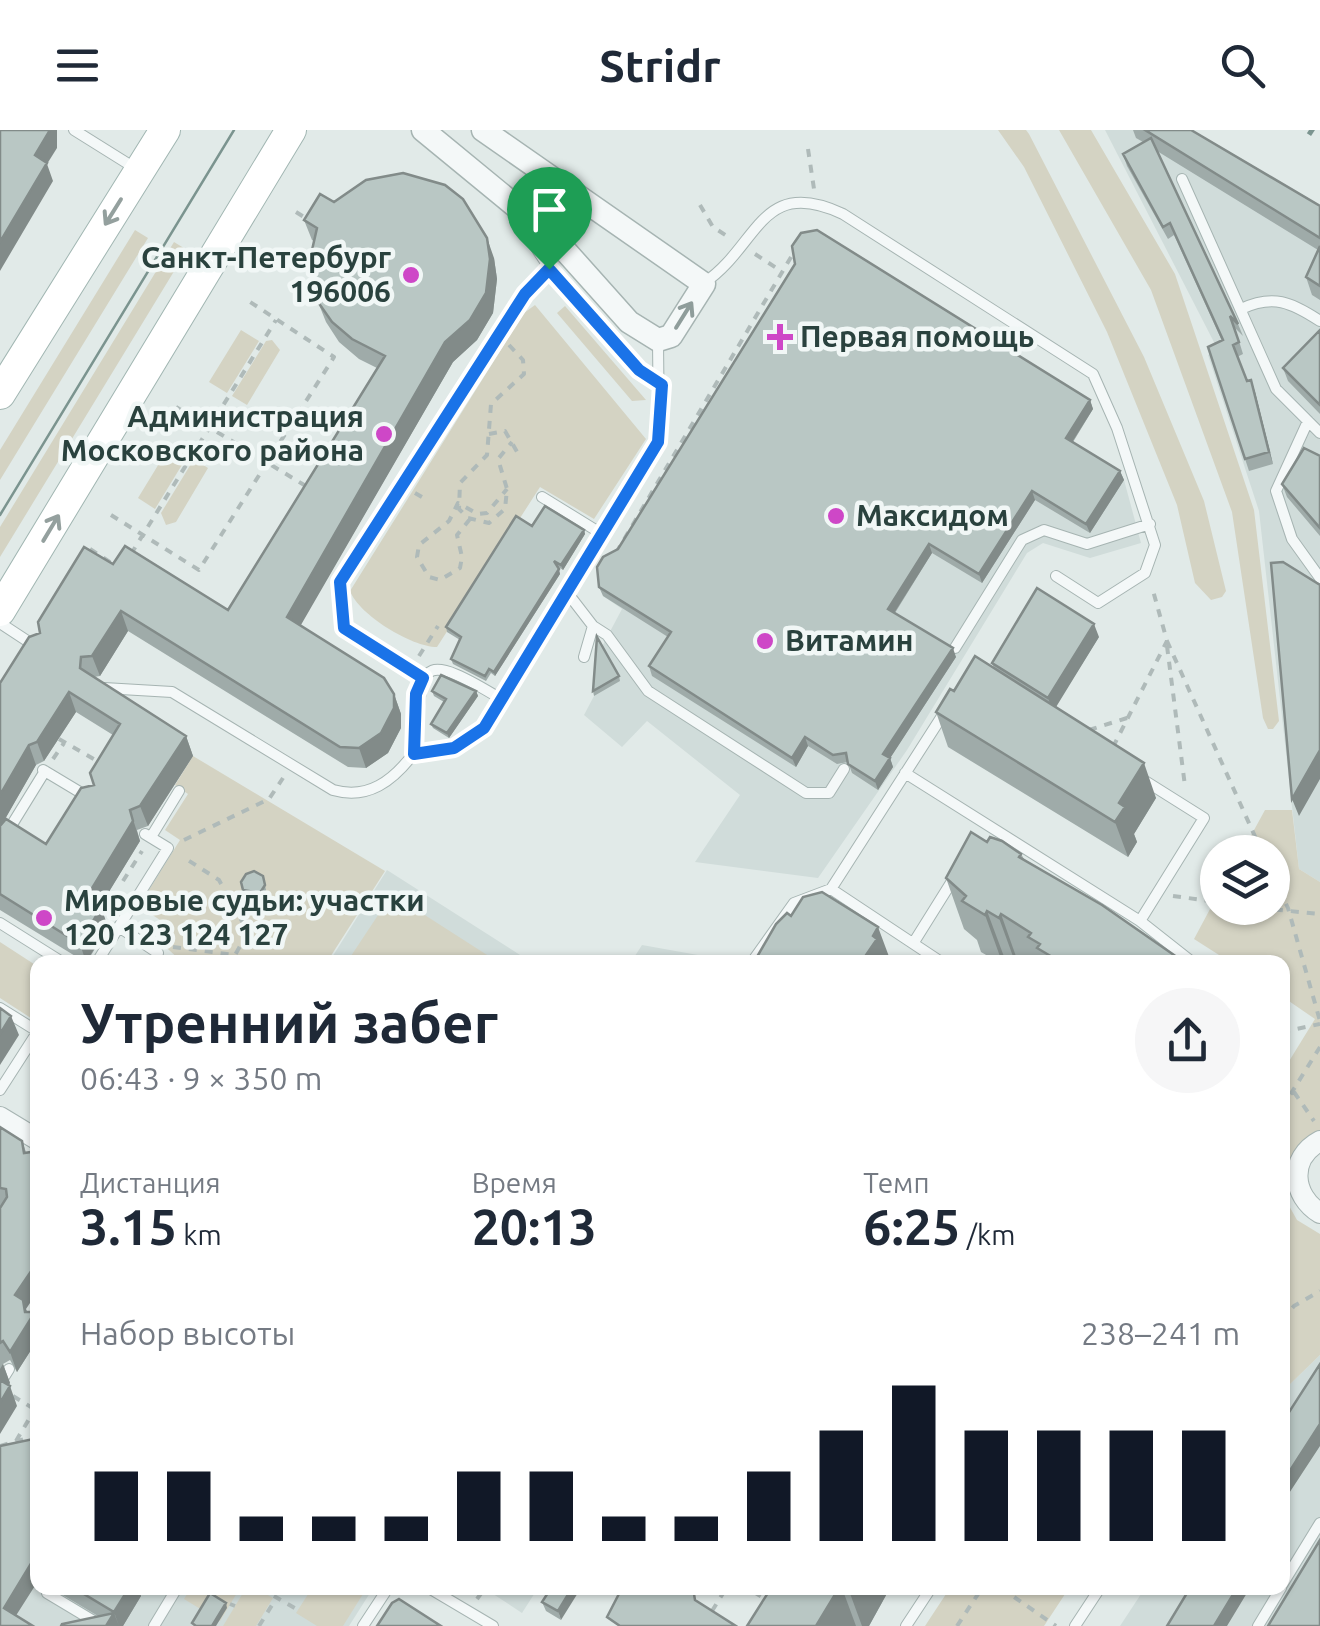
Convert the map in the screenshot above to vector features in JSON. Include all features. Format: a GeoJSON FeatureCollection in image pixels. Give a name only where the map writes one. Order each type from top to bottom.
{"type":"FeatureCollection","features":[{"type":"Feature","properties":{"kind":"main road"},"geometry":{"type":"LineString","coordinates":[[0,394],[165,130]]}},
{"type":"Feature","properties":{"kind":"main road"},"geometry":{"type":"LineString","coordinates":[[0,611],[286,138]]}},
{"type":"Feature","properties":{"kind":"street"},"geometry":{"type":"LineString","coordinates":[[286,138],[308,130]]}},
{"type":"Feature","properties":{"kind":"street"},"geometry":{"type":"LineString","coordinates":[[423,130],[553,238],[629,322],[658,340],[671,336],[704,284],[483,130]]}},
{"type":"Feature","properties":{"kind":"street"},"geometry":{"type":"LineString","coordinates":[[0,1117],[30,1135]]}},
{"type":"Feature","properties":{"kind":"street"},"geometry":{"type":"LineString","coordinates":[[1320,1141],[1300,1160],[1296,1176],[1299,1193],[1320,1213]]}},
{"type":"Feature","properties":{"kind":"lane"},"geometry":{"type":"LineString","coordinates":[[74,130],[139,171]]}},
{"type":"Feature","properties":{"kind":"lane"},"geometry":{"type":"LineString","coordinates":[[1182,178],[1276,388],[1320,433]]}},
{"type":"Feature","properties":{"kind":"lane"},"geometry":{"type":"LineString","coordinates":[[510,200],[549,269],[639,370],[662,385]]}},
{"type":"Feature","properties":{"kind":"lane"},"geometry":{"type":"LineString","coordinates":[[704,284],[723,270],[768,211],[778,204],[814,204],[843,214],[1093,374],[1155,545],[1146,574],[1098,603],[1056,576]]}},
{"type":"Feature","properties":{"kind":"lane"},"geometry":{"type":"LineString","coordinates":[[423,678],[344,628],[340,582],[525,294],[549,269]]}},
{"type":"Feature","properties":{"kind":"lane"},"geometry":{"type":"LineString","coordinates":[[1241,309],[1260,300],[1280,299],[1320,321]]}},
{"type":"Feature","properties":{"kind":"lane"},"geometry":{"type":"LineString","coordinates":[[95,683],[108,690],[172,692],[333,790],[349,795],[384,784],[414,754],[416,694],[423,678],[434,669],[452,669],[501,698],[658,442],[662,385],[658,340]]}},
{"type":"Feature","properties":{"kind":"lane"},"geometry":{"type":"LineString","coordinates":[[1308,421],[1276,491],[1292,539],[1320,578]]}},
{"type":"Feature","properties":{"kind":"lane"},"geometry":{"type":"LineString","coordinates":[[542,497],[602,534]]}},
{"type":"Feature","properties":{"kind":"lane"},"geometry":{"type":"LineString","coordinates":[[955,648],[1022,540],[1044,530],[1087,544],[1150,524]]}},
{"type":"Feature","properties":{"kind":"lane"},"geometry":{"type":"LineString","coordinates":[[566,592],[592,626],[608,635],[648,691],[806,794],[829,793],[844,769]]}},
{"type":"Feature","properties":{"kind":"lane"},"geometry":{"type":"LineString","coordinates":[[0,623],[40,649]]}},
{"type":"Feature","properties":{"kind":"lane"},"geometry":{"type":"LineString","coordinates":[[584,657],[592,626]]}},
{"type":"Feature","properties":{"kind":"lane"},"geometry":{"type":"LineString","coordinates":[[757,955],[794,903],[831,889],[952,700]]}},
{"type":"Feature","properties":{"kind":"lane"},"geometry":{"type":"LineString","coordinates":[[1108,757],[1204,818],[1140,921]]}},
{"type":"Feature","properties":{"kind":"lane"},"geometry":{"type":"LineString","coordinates":[[0,844],[43,770],[91,800]]}},
{"type":"Feature","properties":{"kind":"lane"},"geometry":{"type":"LineString","coordinates":[[905,773],[1140,921],[1183,955]]}},
{"type":"Feature","properties":{"kind":"lane"},"geometry":{"type":"LineString","coordinates":[[101,955],[174,845],[148,835],[179,792]]}},
{"type":"Feature","properties":{"kind":"lane"},"geometry":{"type":"LineString","coordinates":[[976,843],[986,826]]}},
{"type":"Feature","properties":{"kind":"lane"},"geometry":{"type":"LineString","coordinates":[[914,942],[965,859]]}},
{"type":"Feature","properties":{"kind":"lane"},"geometry":{"type":"LineString","coordinates":[[831,889],[932,955]]}},
{"type":"Feature","properties":{"kind":"lane"},"geometry":{"type":"LineString","coordinates":[[0,923],[51,955]]}},
{"type":"Feature","properties":{"kind":"lane"},"geometry":{"type":"LineString","coordinates":[[119,927],[153,950]]}},
{"type":"Feature","properties":{"kind":"lane"},"geometry":{"type":"LineString","coordinates":[[0,1008],[30,1026]]}},
{"type":"Feature","properties":{"kind":"lane"},"geometry":{"type":"LineString","coordinates":[[0,1090],[30,1043]]}},
{"type":"Feature","properties":{"kind":"lane"},"geometry":{"type":"LineString","coordinates":[[1290,1573],[1320,1523]]}},
{"type":"Feature","properties":{"kind":"lane"},"geometry":{"type":"LineString","coordinates":[[50,1595],[102,1626]]}},
{"type":"Feature","properties":{"kind":"lane"},"geometry":{"type":"LineString","coordinates":[[154,1626],[173,1595]]}},
{"type":"Feature","properties":{"kind":"lane"},"geometry":{"type":"LineString","coordinates":[[364,1626],[384,1595]]}},
{"type":"Feature","properties":{"kind":"lane"},"geometry":{"type":"LineString","coordinates":[[441,1595],[493,1626]]}},
{"type":"Feature","properties":{"kind":"lane"},"geometry":{"type":"LineString","coordinates":[[906,1626],[926,1595]]}},
{"type":"Feature","properties":{"kind":"lane"},"geometry":{"type":"LineString","coordinates":[[1075,1626],[1095,1595]]}},
{"type":"Feature","properties":{"kind":"lane"},"geometry":{"type":"LineString","coordinates":[[1258,1626],[1277,1595]]}},
{"type":"Feature","properties":{"kind":"path"},"geometry":{"type":"LineString","coordinates":[[700,205],[713,226]]}},
{"type":"Feature","properties":{"kind":"path"},"geometry":{"type":"LineString","coordinates":[[296,212],[319,227]]}},
{"type":"Feature","properties":{"kind":"path"},"geometry":{"type":"LineString","coordinates":[[586,560],[615,554],[774,292],[781,270],[802,241]]}},
{"type":"Feature","properties":{"kind":"path"},"geometry":{"type":"LineString","coordinates":[[760,257],[781,270]]}},
{"type":"Feature","properties":{"kind":"path"},"geometry":{"type":"LineString","coordinates":[[774,292],[783,298]]}},
{"type":"Feature","properties":{"kind":"path"},"geometry":{"type":"LineString","coordinates":[[111,514],[199,570],[334,356],[244,298]]}},
{"type":"Feature","properties":{"kind":"path"},"geometry":{"type":"LineString","coordinates":[[130,556],[276,319]]}},
{"type":"Feature","properties":{"kind":"path"},"geometry":{"type":"LineString","coordinates":[[470,519],[457,535],[460,568],[440,580],[428,577],[417,557],[419,545],[449,521],[458,503],[460,483],[486,454],[491,404],[524,374],[524,360],[507,342]]}},
{"type":"Feature","properties":{"kind":"path"},"geometry":{"type":"LineString","coordinates":[[176,408],[319,495]]}},
{"type":"Feature","properties":{"kind":"path"},"geometry":{"type":"LineString","coordinates":[[489,434],[505,431],[520,457]]}},
{"type":"Feature","properties":{"kind":"path"},"geometry":{"type":"LineString","coordinates":[[458,503],[470,519],[489,523],[498,517],[505,509],[506,489],[498,459],[512,442]]}},
{"type":"Feature","properties":{"kind":"path"},"geometry":{"type":"LineString","coordinates":[[458,503],[478,514],[488,513],[506,489]]}},
{"type":"Feature","properties":{"kind":"path"},"geometry":{"type":"LineString","coordinates":[[90,549],[113,564],[106,576]]}},
{"type":"Feature","properties":{"kind":"path"},"geometry":{"type":"LineString","coordinates":[[1146,574],[1166,642],[1254,835]]}},
{"type":"Feature","properties":{"kind":"path"},"geometry":{"type":"LineString","coordinates":[[410,670],[438,626]]}},
{"type":"Feature","properties":{"kind":"path"},"geometry":{"type":"LineString","coordinates":[[1108,757],[1166,642]]}},
{"type":"Feature","properties":{"kind":"path"},"geometry":{"type":"LineString","coordinates":[[1166,642],[1188,808]]}},
{"type":"Feature","properties":{"kind":"path"},"geometry":{"type":"LineString","coordinates":[[414,754],[454,748],[484,728],[501,698]]}},
{"type":"Feature","properties":{"kind":"path"},"geometry":{"type":"LineString","coordinates":[[1072,734],[1128,718]]}},
{"type":"Feature","properties":{"kind":"path"},"geometry":{"type":"LineString","coordinates":[[58,740],[108,767],[91,800]]}},
{"type":"Feature","properties":{"kind":"path"},"geometry":{"type":"LineString","coordinates":[[153,950],[234,954],[248,932],[220,880],[174,845],[269,800],[278,785]]}},
{"type":"Feature","properties":{"kind":"path"},"geometry":{"type":"LineString","coordinates":[[123,881],[148,835]]}},
{"type":"Feature","properties":{"kind":"path"},"geometry":{"type":"LineString","coordinates":[[1157,894],[1200,900]]}},
{"type":"Feature","properties":{"kind":"path"},"geometry":{"type":"LineString","coordinates":[[1290,908],[1320,914]]}},
{"type":"Feature","properties":{"kind":"path"},"geometry":{"type":"LineString","coordinates":[[1290,915],[1320,1023],[1290,1030]]}},
{"type":"Feature","properties":{"kind":"path"},"geometry":{"type":"LineString","coordinates":[[1290,1097],[1320,1047]]}},
{"type":"Feature","properties":{"kind":"path"},"geometry":{"type":"LineString","coordinates":[[1294,1092],[1320,1130]]}},
{"type":"Feature","properties":{"kind":"path"},"geometry":{"type":"LineString","coordinates":[[1290,1311],[1320,1291]]}},
{"type":"Feature","properties":{"kind":"path"},"geometry":{"type":"LineString","coordinates":[[0,1389],[30,1404]]}},
{"type":"Feature","properties":{"kind":"path"},"geometry":{"type":"LineString","coordinates":[[16,1441],[30,1417]]}},
{"type":"Feature","properties":{"kind":"path"},"geometry":{"type":"LineString","coordinates":[[0,1446],[30,1437]]}},
{"type":"Feature","properties":{"kind":"path"},"geometry":{"type":"LineString","coordinates":[[260,1626],[267,1619],[274,1595]]}},
{"type":"Feature","properties":{"kind":"path"},"geometry":{"type":"LineString","coordinates":[[276,1595],[298,1610]]}},
{"type":"Feature","properties":{"kind":"path"},"geometry":{"type":"LineString","coordinates":[[709,1616],[722,1595]]}},
{"type":"Feature","properties":{"kind":"path"},"geometry":{"type":"LineString","coordinates":[[759,1595],[772,1603]]}},
{"type":"Feature","properties":{"kind":"path"},"geometry":{"type":"LineString","coordinates":[[957,1626],[977,1595]]}},
{"type":"Feature","properties":{"kind":"path"},"geometry":{"type":"LineString","coordinates":[[1012,1595],[1056,1626]]}},
{"type":"Feature","properties":{"kind":"shaded area"},"geometry":{"type":"Polygon","coordinates":[[[998,130],[1026,130],[1029,134],[1144,357],[1204,501],[1226,591],[1222,597],[1211,600],[1195,583],[1177,505],[1107,332],[1024,167],[998,130]]]}},
{"type":"Feature","properties":{"kind":"shaded area"},"geometry":{"type":"Polygon","coordinates":[[[1059,130],[1091,130],[1175,274],[1254,510],[1279,721],[1273,729],[1268,729],[1263,718],[1232,512],[1151,290],[1059,130]]]}},
{"type":"Feature","properties":{"kind":"shaded area"},"geometry":{"type":"Polygon","coordinates":[[[1105,130],[1185,130],[1320,211],[1320,882],[1299,869],[1259,511],[1208,355],[1218,350],[1105,130]]]}},
{"type":"Feature","properties":{"kind":"shaded area"},"geometry":{"type":"Polygon","coordinates":[[[135,230],[148,238],[0,480],[0,450],[135,230]]]}},
{"type":"Feature","properties":{"kind":"shaded area"},"geometry":{"type":"Polygon","coordinates":[[[174,242],[187,250],[0,557],[0,527],[174,242]]]}},
{"type":"Feature","properties":{"kind":"shaded area"},"geometry":{"type":"Polygon","coordinates":[[[535,305],[646,439],[594,519],[540,487],[437,647],[414,642],[375,619],[350,591],[524,313],[535,305]]]}},
{"type":"Feature","properties":{"kind":"shaded area"},"geometry":{"type":"Polygon","coordinates":[[[565,306],[646,400],[632,401],[557,313],[565,306]]]}},
{"type":"Feature","properties":{"kind":"shaded area"},"geometry":{"type":"Polygon","coordinates":[[[241,330],[259,341],[227,393],[209,382],[241,330]]]}},
{"type":"Feature","properties":{"kind":"shaded area"},"geometry":{"type":"Polygon","coordinates":[[[272,340],[280,350],[247,405],[232,396],[266,341],[272,340]]]}},
{"type":"Feature","properties":{"kind":"shaded area"},"geometry":{"type":"Polygon","coordinates":[[[1093,409],[1070,447],[1124,480],[1141,543],[1090,558],[1043,543],[1027,553],[907,750],[818,878],[695,862],[740,795],[647,721],[622,747],[584,715],[594,696],[597,656],[622,609],[603,596],[1093,409]]]}},
{"type":"Feature","properties":{"kind":"shaded area"},"geometry":{"type":"Polygon","coordinates":[[[171,444],[188,455],[155,509],[138,498],[171,444]]]}},
{"type":"Feature","properties":{"kind":"shaded area"},"geometry":{"type":"Polygon","coordinates":[[[194,459],[208,468],[176,522],[166,525],[161,513],[194,459]]]}},
{"type":"Feature","properties":{"kind":"shaded area"},"geometry":{"type":"Polygon","coordinates":[[[193,756],[385,871],[331,955],[174,955],[157,939],[166,924],[139,906],[180,840],[165,830],[188,794],[175,785],[193,756]]]}},
{"type":"Feature","properties":{"kind":"shaded area"},"geometry":{"type":"Polygon","coordinates":[[[1265,810],[1292,810],[1299,869],[1320,882],[1320,1133],[1290,1167],[1290,1060],[1315,1019],[1290,1002],[1290,955],[1219,955],[1194,939],[1201,925],[1290,925],[1290,835],[1251,835],[1265,810]]]}},
{"type":"Feature","properties":{"kind":"shaded area"},"geometry":{"type":"Polygon","coordinates":[[[387,870],[520,955],[333,955],[387,870]]]}},
{"type":"Feature","properties":{"kind":"shaded area"},"geometry":{"type":"Polygon","coordinates":[[[392,894],[487,955],[352,955],[392,894]]]}},
{"type":"Feature","properties":{"kind":"shaded area"},"geometry":{"type":"Polygon","coordinates":[[[0,942],[30,961],[30,1017],[0,998],[0,942]]]}},
{"type":"Feature","properties":{"kind":"shaded area"},"geometry":{"type":"Polygon","coordinates":[[[642,945],[698,955],[636,955],[642,945]]]}},
{"type":"Feature","properties":{"kind":"shaded area"},"geometry":{"type":"Polygon","coordinates":[[[1290,1208],[1297,1220],[1320,1234],[1320,1355],[1290,1384],[1290,1208]]]}},
{"type":"Feature","properties":{"kind":"shaded area"},"geometry":{"type":"Polygon","coordinates":[[[1320,1355],[1320,1626],[1120,1626],[1140,1595],[1290,1595],[1290,1384],[1320,1355]]]}},
{"type":"Feature","properties":{"kind":"shaded area"},"geometry":{"type":"Polygon","coordinates":[[[30,1459],[30,1595],[369,1595],[349,1626],[0,1626],[0,1466],[30,1459]]]}},
{"type":"Feature","properties":{"kind":"shaded area"},"geometry":{"type":"Polygon","coordinates":[[[187,1595],[236,1595],[220,1621],[184,1599],[187,1595]]]}},
{"type":"Feature","properties":{"kind":"shaded area"},"geometry":{"type":"Polygon","coordinates":[[[242,1595],[273,1598],[256,1626],[223,1626],[242,1595]]]}},
{"type":"Feature","properties":{"kind":"shaded area"},"geometry":{"type":"Polygon","coordinates":[[[308,1595],[362,1595],[343,1626],[317,1626],[296,1613],[308,1595]]]}},
{"type":"Feature","properties":{"kind":"shaded area"},"geometry":{"type":"Polygon","coordinates":[[[495,1595],[534,1595],[522,1613],[495,1595]]]}},
{"type":"Feature","properties":{"kind":"shaded area"},"geometry":{"type":"Polygon","coordinates":[[[945,1595],[1064,1595],[1044,1626],[925,1626],[945,1595]]]}},
{"type":"Feature","properties":{"kind":"building"},"geometry":{"type":"Polygon","coordinates":[[[0,130],[50,130],[35,155],[47,163],[0,242],[0,130]]]}},
{"type":"Feature","properties":{"kind":"building"},"geometry":{"type":"Polygon","coordinates":[[[1145,130],[1191,130],[1320,206],[1320,238],[1145,130]]]}},
{"type":"Feature","properties":{"kind":"building"},"geometry":{"type":"Polygon","coordinates":[[[1151,138],[1238,324],[1230,316],[1239,342],[1233,345],[1247,381],[1251,380],[1269,452],[1245,459],[1208,347],[1223,340],[1170,223],[1163,227],[1123,154],[1151,138]]]}},
{"type":"Feature","properties":{"kind":"building"},"geometry":{"type":"Polygon","coordinates":[[[403,173],[445,185],[463,199],[487,238],[490,259],[486,293],[470,320],[445,342],[287,617],[384,678],[394,694],[394,708],[381,733],[359,748],[340,747],[121,611],[92,656],[81,657],[80,668],[186,736],[140,806],[130,810],[133,821],[86,898],[101,907],[80,944],[0,894],[0,826],[6,819],[46,844],[81,788],[94,785],[90,773],[120,724],[69,692],[37,742],[29,745],[0,795],[0,683],[29,637],[40,633],[38,622],[84,547],[113,564],[125,546],[228,610],[385,356],[352,339],[332,322],[318,302],[310,259],[317,228],[304,220],[320,194],[334,202],[366,180],[403,173]]]}},
{"type":"Feature","properties":{"kind":"building","name":"Максидом"},"geometry":{"type":"Polygon","coordinates":[[[817,230],[1090,400],[1066,438],[1120,471],[1086,524],[1032,491],[979,574],[929,544],[888,609],[953,648],[883,754],[890,758],[875,781],[848,764],[846,753],[833,755],[805,737],[792,758],[649,666],[671,632],[599,587],[597,567],[603,557],[618,549],[795,264],[792,246],[801,233],[817,230]]]}},
{"type":"Feature","properties":{"kind":"building"},"geometry":{"type":"Polygon","coordinates":[[[1320,246],[1320,286],[1306,277],[1320,246]]]}},
{"type":"Feature","properties":{"kind":"building"},"geometry":{"type":"Polygon","coordinates":[[[1320,330],[1320,405],[1283,368],[1320,330]]]}},
{"type":"Feature","properties":{"kind":"building"},"geometry":{"type":"Polygon","coordinates":[[[1304,448],[1320,456],[1320,528],[1282,484],[1304,448]]]}},
{"type":"Feature","properties":{"kind":"building"},"geometry":{"type":"Polygon","coordinates":[[[545,506],[584,530],[561,565],[554,561],[559,569],[494,672],[489,669],[485,676],[451,659],[461,637],[446,627],[516,516],[532,526],[545,506]]]}},
{"type":"Feature","properties":{"kind":"building"},"geometry":{"type":"Polygon","coordinates":[[[1283,562],[1320,585],[1320,750],[1292,799],[1271,563],[1283,562]]]}},
{"type":"Feature","properties":{"kind":"building"},"geometry":{"type":"Polygon","coordinates":[[[1037,588],[1094,624],[1048,698],[992,663],[1037,588]]]}},
{"type":"Feature","properties":{"kind":"building"},"geometry":{"type":"Polygon","coordinates":[[[597,637],[619,676],[593,691],[597,637]]]}},
{"type":"Feature","properties":{"kind":"building"},"geometry":{"type":"Polygon","coordinates":[[[975,656],[1144,763],[1119,803],[1125,807],[1115,822],[936,712],[975,656]]]}},
{"type":"Feature","properties":{"kind":"building"},"geometry":{"type":"Polygon","coordinates":[[[441,675],[476,691],[447,733],[431,724],[446,699],[432,691],[441,675]]]}},
{"type":"Feature","properties":{"kind":"building"},"geometry":{"type":"Polygon","coordinates":[[[971,832],[987,842],[990,837],[1002,841],[1021,854],[1019,857],[1102,905],[1174,955],[1049,955],[1028,937],[1031,933],[1001,914],[999,918],[987,911],[985,915],[962,901],[966,896],[946,878],[971,832]]]}},
{"type":"Feature","properties":{"kind":"building"},"geometry":{"type":"Polygon","coordinates":[[[254,871],[263,876],[265,885],[260,893],[243,890],[241,882],[254,871]]]}},
{"type":"Feature","properties":{"kind":"building"},"geometry":{"type":"Polygon","coordinates":[[[822,892],[878,927],[873,936],[877,939],[866,955],[758,955],[776,924],[787,913],[791,916],[803,897],[822,892]]]}},
{"type":"Feature","properties":{"kind":"building"},"geometry":{"type":"Polygon","coordinates":[[[0,1008],[11,1016],[0,1034],[0,1008]]]}},
{"type":"Feature","properties":{"kind":"building"},"geometry":{"type":"Polygon","coordinates":[[[0,1127],[22,1141],[24,1153],[30,1152],[30,1273],[15,1295],[23,1300],[30,1320],[10,1352],[3,1341],[0,1343],[0,1208],[7,1197],[6,1189],[0,1188],[0,1127]]]}},
{"type":"Feature","properties":{"kind":"building"},"geometry":{"type":"Polygon","coordinates":[[[1320,1364],[1320,1424],[1290,1471],[1290,1411],[1320,1364]]]}},
{"type":"Feature","properties":{"kind":"building"},"geometry":{"type":"Polygon","coordinates":[[[0,1380],[10,1386],[0,1403],[0,1380]]]}},
{"type":"Feature","properties":{"kind":"building"},"geometry":{"type":"Polygon","coordinates":[[[30,1440],[30,1565],[4,1608],[33,1626],[0,1626],[0,1446],[30,1440]]]}},
{"type":"Feature","properties":{"kind":"building"},"geometry":{"type":"Polygon","coordinates":[[[1320,1540],[1320,1626],[1268,1626],[1320,1540]]]}},
{"type":"Feature","properties":{"kind":"building"},"geometry":{"type":"Polygon","coordinates":[[[86,1595],[125,1595],[114,1612],[86,1595]]]}},
{"type":"Feature","properties":{"kind":"building"},"geometry":{"type":"Polygon","coordinates":[[[209,1595],[226,1603],[212,1626],[192,1623],[209,1595]]]}},
{"type":"Feature","properties":{"kind":"building"},"geometry":{"type":"Polygon","coordinates":[[[546,1595],[568,1595],[558,1611],[542,1602],[546,1595]]]}},
{"type":"Feature","properties":{"kind":"building"},"geometry":{"type":"Polygon","coordinates":[[[618,1595],[694,1595],[695,1600],[736,1626],[620,1626],[607,1617],[618,1595]]]}},
{"type":"Feature","properties":{"kind":"building"},"geometry":{"type":"Polygon","coordinates":[[[767,1595],[835,1595],[816,1626],[747,1626],[767,1595]]]}},
{"type":"Feature","properties":{"kind":"building"},"geometry":{"type":"Polygon","coordinates":[[[1186,1595],[1233,1595],[1214,1626],[1167,1626],[1186,1595]]]}},
{"type":"Feature","properties":{"kind":"building"},"geometry":{"type":"Polygon","coordinates":[[[399,1599],[441,1626],[377,1626],[399,1599]]]}},
{"type":"Feature","properties":{"kind":"building"},"geometry":{"type":"Polygon","coordinates":[[[114,1613],[106,1626],[61,1626],[62,1624],[114,1613]]]}},
{"type":"Feature","properties":{"kind":"tram line"},"geometry":{"type":"LineString","coordinates":[[0,515],[234,130]]}},
{"type":"Feature","properties":{"kind":"railway"},"geometry":{"type":"LineString","coordinates":[[1309,130],[1320,137]]}},
{"type":"Feature","properties":{"kind":"place","name":"Санкт-Петербург 196006"},"geometry":{"type":"Point","coordinates":[411,275]}},
{"type":"Feature","properties":{"kind":"place","name":"Первая помощь"},"geometry":{"type":"Point","coordinates":[780,337]}},
{"type":"Feature","properties":{"kind":"place","name":"Администрация Московского района"},"geometry":{"type":"Point","coordinates":[384,434]}},
{"type":"Feature","properties":{"kind":"place","name":"Максидом"},"geometry":{"type":"Point","coordinates":[836,516]}},
{"type":"Feature","properties":{"kind":"place","name":"Витамин"},"geometry":{"type":"Point","coordinates":[765,641]}},
{"type":"Feature","properties":{"kind":"place","name":"Мировые судьи: участки 120 123 124 127"},"geometry":{"type":"Point","coordinates":[44,918]}},
{"type":"Feature","properties":{"kind":"route"},"geometry":{"type":"LineString","coordinates":[[549,269],[639,370],[662,385],[658,442],[484,728],[454,748],[414,754],[416,694],[423,678],[344,628],[340,582],[525,294],[549,269]]}}]}
